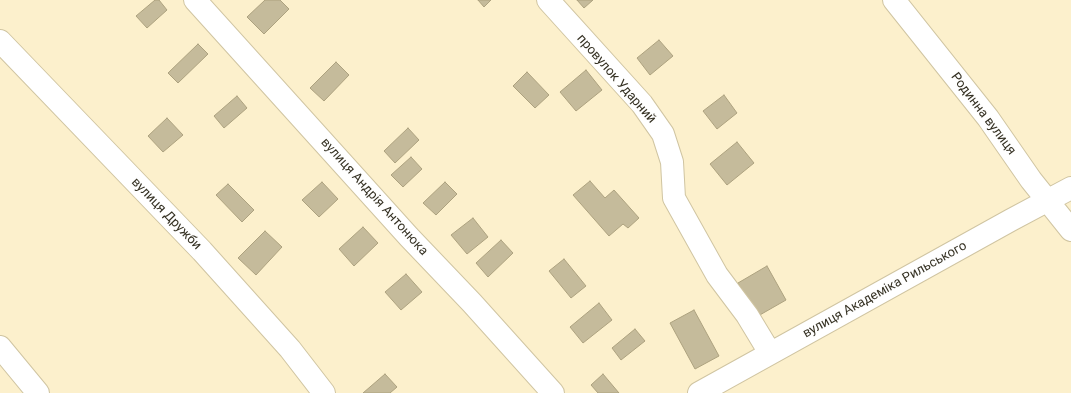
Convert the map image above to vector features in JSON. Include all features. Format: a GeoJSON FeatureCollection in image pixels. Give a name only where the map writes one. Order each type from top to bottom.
{"type":"FeatureCollection","features":[{"type":"Feature","properties":{"kind":"street","name":"вулиця Андрія Антонюка"},"geometry":{"type":"LineString","coordinates":[[195,0],[409,237],[472,303],[553,393]]}},
{"type":"Feature","properties":{"kind":"street","name":"провулок Ударний"},"geometry":{"type":"LineString","coordinates":[[548,0],[642,104],[663,134],[672,162],[674,198],[717,275],[747,316],[770,353]]}},
{"type":"Feature","properties":{"kind":"street","name":"Родинна вулиця"},"geometry":{"type":"LineString","coordinates":[[894,0],[988,118],[1031,180],[1071,230]]}},
{"type":"Feature","properties":{"kind":"street","name":"вулиця Дружби"},"geometry":{"type":"LineString","coordinates":[[0,41],[202,251],[290,349],[324,393]]}},
{"type":"Feature","properties":{"kind":"street","name":"вулиця Академіка Рильського"},"geometry":{"type":"LineString","coordinates":[[699,393],[1071,188]]}},
{"type":"Feature","properties":{"kind":"street"},"geometry":{"type":"LineString","coordinates":[[0,347],[38,393]]}},
{"type":"Feature","properties":{"kind":"building"},"geometry":{"type":"Polygon","coordinates":[[[155,0],[159,0],[167,10],[147,28],[136,16],[155,0]]]}},
{"type":"Feature","properties":{"kind":"building"},"geometry":{"type":"Polygon","coordinates":[[[265,0],[280,0],[289,9],[264,34],[247,17],[265,0]]]}},
{"type":"Feature","properties":{"kind":"building"},"geometry":{"type":"Polygon","coordinates":[[[478,0],[491,0],[484,7],[478,0]]]}},
{"type":"Feature","properties":{"kind":"building"},"geometry":{"type":"Polygon","coordinates":[[[577,0],[593,0],[584,8],[577,0]]]}},
{"type":"Feature","properties":{"kind":"building"},"geometry":{"type":"Polygon","coordinates":[[[659,40],[673,56],[650,75],[637,58],[659,40]]]}},
{"type":"Feature","properties":{"kind":"building"},"geometry":{"type":"Polygon","coordinates":[[[198,44],[208,54],[178,83],[168,73],[198,44]]]}},
{"type":"Feature","properties":{"kind":"building"},"geometry":{"type":"Polygon","coordinates":[[[336,62],[349,75],[324,101],[310,88],[336,62]]]}},
{"type":"Feature","properties":{"kind":"building"},"geometry":{"type":"Polygon","coordinates":[[[586,70],[602,90],[576,111],[560,92],[586,70]]]}},
{"type":"Feature","properties":{"kind":"building"},"geometry":{"type":"Polygon","coordinates":[[[527,72],[549,95],[535,108],[513,86],[527,72]]]}},
{"type":"Feature","properties":{"kind":"building"},"geometry":{"type":"Polygon","coordinates":[[[724,95],[737,113],[717,129],[703,111],[724,95]]]}},
{"type":"Feature","properties":{"kind":"building"},"geometry":{"type":"Polygon","coordinates":[[[237,96],[247,108],[224,128],[214,116],[237,96]]]}},
{"type":"Feature","properties":{"kind":"building"},"geometry":{"type":"Polygon","coordinates":[[[167,118],[183,135],[163,152],[148,136],[167,118]]]}},
{"type":"Feature","properties":{"kind":"building"},"geometry":{"type":"Polygon","coordinates":[[[408,128],[419,140],[395,163],[384,151],[408,128]]]}},
{"type":"Feature","properties":{"kind":"building"},"geometry":{"type":"Polygon","coordinates":[[[737,142],[754,163],[727,185],[710,164],[737,142]]]}},
{"type":"Feature","properties":{"kind":"building"},"geometry":{"type":"Polygon","coordinates":[[[411,157],[422,169],[403,187],[391,175],[411,157]]]}},
{"type":"Feature","properties":{"kind":"building"},"geometry":{"type":"Polygon","coordinates":[[[590,181],[605,198],[614,190],[639,218],[628,228],[623,224],[609,236],[573,195],[590,181]]]}},
{"type":"Feature","properties":{"kind":"building"},"geometry":{"type":"Polygon","coordinates":[[[322,182],[338,199],[319,217],[302,200],[322,182]]]}},
{"type":"Feature","properties":{"kind":"building"},"geometry":{"type":"Polygon","coordinates":[[[445,182],[457,194],[436,215],[423,203],[445,182]]]}},
{"type":"Feature","properties":{"kind":"building"},"geometry":{"type":"Polygon","coordinates":[[[228,184],[254,210],[242,222],[216,195],[228,184]]]}},
{"type":"Feature","properties":{"kind":"building"},"geometry":{"type":"Polygon","coordinates":[[[473,218],[488,237],[467,254],[451,235],[473,218]]]}},
{"type":"Feature","properties":{"kind":"building"},"geometry":{"type":"Polygon","coordinates":[[[363,227],[378,243],[354,266],[339,249],[363,227]]]}},
{"type":"Feature","properties":{"kind":"building"},"geometry":{"type":"Polygon","coordinates":[[[265,231],[282,247],[256,275],[238,258],[265,231]]]}},
{"type":"Feature","properties":{"kind":"building"},"geometry":{"type":"Polygon","coordinates":[[[501,240],[513,253],[488,277],[476,263],[501,240]]]}},
{"type":"Feature","properties":{"kind":"building"},"geometry":{"type":"Polygon","coordinates":[[[564,259],[586,286],[571,298],[549,271],[564,259]]]}},
{"type":"Feature","properties":{"kind":"building"},"geometry":{"type":"Polygon","coordinates":[[[767,266],[786,300],[758,316],[738,283],[767,266]]]}},
{"type":"Feature","properties":{"kind":"building"},"geometry":{"type":"Polygon","coordinates":[[[406,274],[422,292],[401,310],[385,292],[406,274]]]}},
{"type":"Feature","properties":{"kind":"building"},"geometry":{"type":"Polygon","coordinates":[[[599,303],[612,320],[583,343],[570,327],[599,303]]]}},
{"type":"Feature","properties":{"kind":"building"},"geometry":{"type":"Polygon","coordinates":[[[694,310],[719,356],[695,369],[670,323],[694,310]]]}},
{"type":"Feature","properties":{"kind":"building"},"geometry":{"type":"Polygon","coordinates":[[[635,329],[645,341],[621,360],[612,348],[635,329]]]}},
{"type":"Feature","properties":{"kind":"building"},"geometry":{"type":"Polygon","coordinates":[[[385,374],[397,387],[390,393],[363,393],[385,374]]]}},
{"type":"Feature","properties":{"kind":"building"},"geometry":{"type":"Polygon","coordinates":[[[603,374],[619,393],[598,393],[591,385],[603,374]]]}}]}
